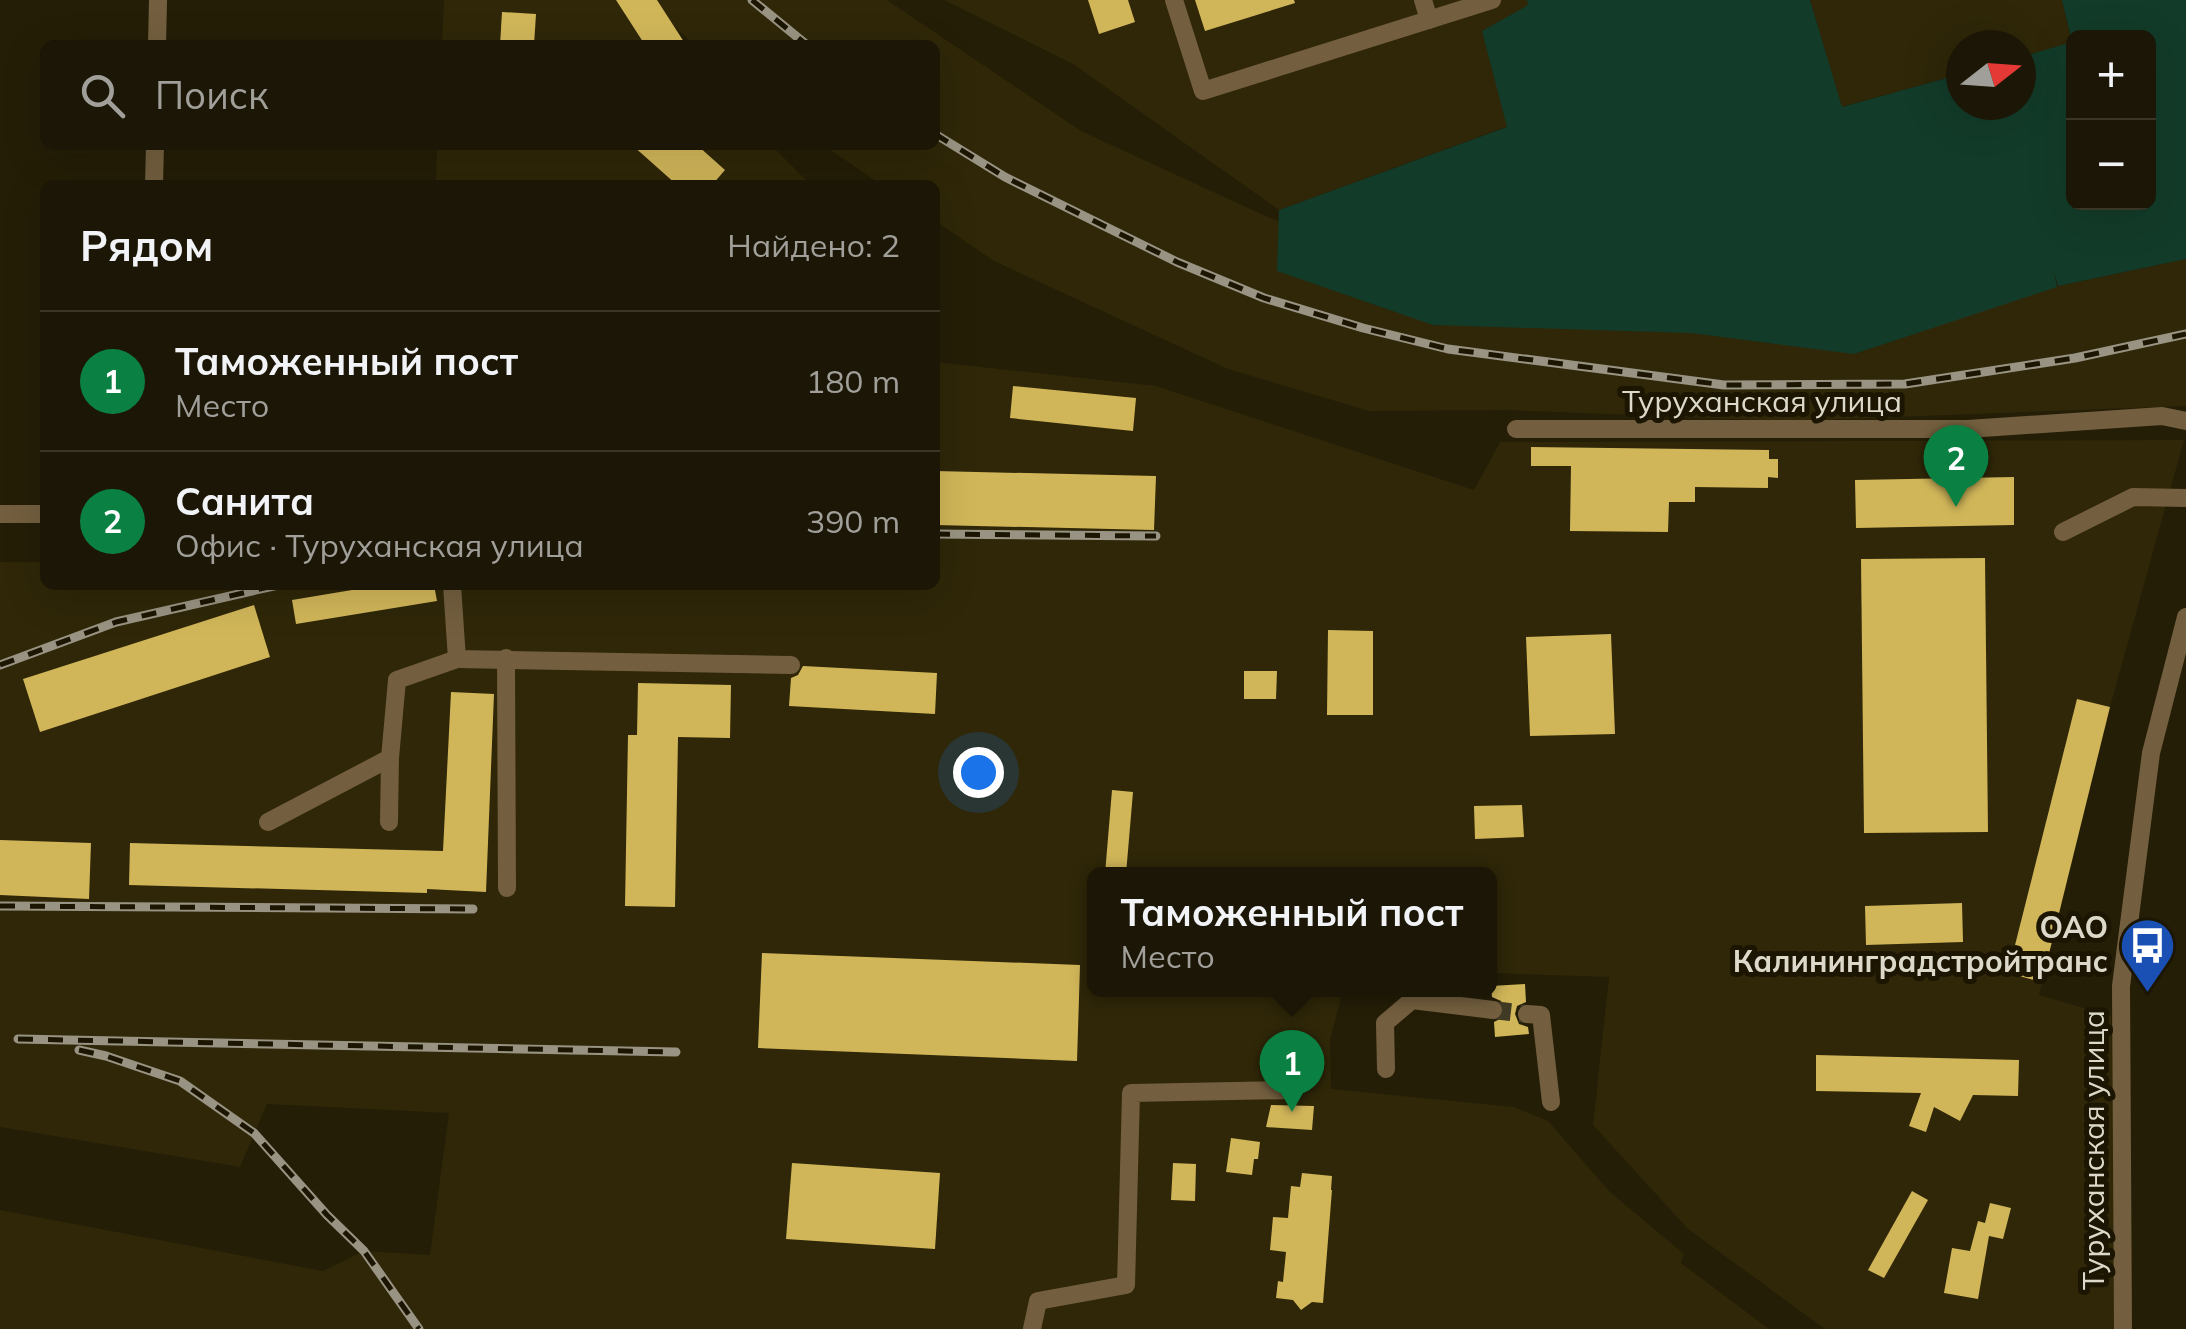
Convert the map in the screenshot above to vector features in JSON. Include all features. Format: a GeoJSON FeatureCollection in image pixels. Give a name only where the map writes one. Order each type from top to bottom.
{"type":"FeatureCollection","features":[{"type":"Feature","properties":{"kind":"street"},"geometry":{"type":"LineString","coordinates":[[157,40],[158,0]]}},
{"type":"Feature","properties":{"kind":"street"},"geometry":{"type":"LineString","coordinates":[[1174,0],[1202,91],[1492,0]]}},
{"type":"Feature","properties":{"kind":"street"},"geometry":{"type":"LineString","coordinates":[[1422,0],[1429,20]]}},
{"type":"Feature","properties":{"kind":"street"},"geometry":{"type":"LineString","coordinates":[[154,180],[155,150]]}},
{"type":"Feature","properties":{"kind":"street","name":"Туруханская улица"},"geometry":{"type":"LineString","coordinates":[[1516,429],[1968,429],[2162,416],[2186,421]]}},
{"type":"Feature","properties":{"kind":"street"},"geometry":{"type":"LineString","coordinates":[[2063,532],[2133,497],[2186,498]]}},
{"type":"Feature","properties":{"kind":"street"},"geometry":{"type":"LineString","coordinates":[[0,514],[40,514]]}},
{"type":"Feature","properties":{"kind":"street"},"geometry":{"type":"LineString","coordinates":[[452,590],[457,659]]}},
{"type":"Feature","properties":{"kind":"street","name":"Туруханская улица"},"geometry":{"type":"LineString","coordinates":[[2123,1329],[2121,986],[2151,752],[2186,617]]}},
{"type":"Feature","properties":{"kind":"street"},"geometry":{"type":"LineString","coordinates":[[506,658],[508,888]]}},
{"type":"Feature","properties":{"kind":"street"},"geometry":{"type":"LineString","coordinates":[[389,822],[397,680],[457,659],[791,666]]}},
{"type":"Feature","properties":{"kind":"street"},"geometry":{"type":"LineString","coordinates":[[268,822],[390,758]]}},
{"type":"Feature","properties":{"kind":"street"},"geometry":{"type":"LineString","coordinates":[[1386,1069],[1385,1023],[1412,1000],[1493,1010]]}},
{"type":"Feature","properties":{"kind":"street"},"geometry":{"type":"LineString","coordinates":[[1527,1014],[1541,1015],[1551,1102]]}},
{"type":"Feature","properties":{"kind":"street"},"geometry":{"type":"LineString","coordinates":[[1032,1329],[1038,1301],[1126,1285],[1131,1093],[1292,1090]]}},
{"type":"Feature","properties":{"kind":"shaded area"},"geometry":{"type":"Polygon","coordinates":[[[444,0],[887,0],[1081,131],[1270,218],[1394,258],[1898,308],[2058,286],[2186,259],[2186,406],[1786,421],[1506,410],[1369,411],[1228,369],[994,261],[940,224],[940,180],[875,180],[830,150],[940,150],[940,40],[689,40],[662,15],[680,40],[442,40],[444,0]]]}},
{"type":"Feature","properties":{"kind":"shaded area"},"geometry":{"type":"Polygon","coordinates":[[[944,0],[1527,0],[1529,5],[1482,31],[1508,126],[1279,210],[1073,64],[944,0]]]}},
{"type":"Feature","properties":{"kind":"shaded area"},"geometry":{"type":"Polygon","coordinates":[[[1810,0],[2062,0],[2069,30],[2066,45],[2036,53],[2036,30],[1946,30],[1946,78],[1841,107],[1810,0]]]}},
{"type":"Feature","properties":{"kind":"shaded area"},"geometry":{"type":"Polygon","coordinates":[[[437,150],[776,150],[806,180],[436,180],[437,150]]]}},
{"type":"Feature","properties":{"kind":"shaded area"},"geometry":{"type":"Polygon","coordinates":[[[940,363],[1156,386],[1474,490],[1500,442],[2184,440],[2110,707],[2039,995],[2111,1016],[2119,1329],[1825,1329],[1688,1229],[1593,1125],[1609,977],[1497,973],[1497,867],[1087,867],[1087,997],[1341,997],[1330,1040],[1331,1089],[1514,1107],[1548,1121],[1610,1192],[1684,1254],[1681,1263],[1769,1329],[0,1329],[0,1210],[323,1271],[364,1251],[430,1255],[449,1113],[267,1104],[240,1167],[0,1127],[0,562],[40,562],[40,590],[940,590],[940,363]]]}},
{"type":"Feature","properties":{"kind":"green space"},"geometry":{"type":"Polygon","coordinates":[[[1527,0],[1810,0],[1842,107],[1946,78],[1946,120],[2036,120],[2036,53],[2066,44],[2066,210],[2156,210],[2156,30],[2069,30],[2062,0],[2186,0],[2186,259],[2058,286],[2054,272],[2057,287],[1854,354],[1691,333],[1433,325],[1277,271],[1279,210],[1507,127],[1482,31],[1528,5],[1527,0]]]}},
{"type":"Feature","properties":{"kind":"building"},"geometry":{"type":"Polygon","coordinates":[[[616,0],[657,0],[683,40],[642,40],[616,0]]]}},
{"type":"Feature","properties":{"kind":"building"},"geometry":{"type":"Polygon","coordinates":[[[1088,0],[1128,0],[1135,22],[1099,34],[1088,0]]]}},
{"type":"Feature","properties":{"kind":"building"},"geometry":{"type":"Polygon","coordinates":[[[1195,0],[1294,0],[1295,3],[1205,31],[1195,0]]]}},
{"type":"Feature","properties":{"kind":"building"},"geometry":{"type":"Polygon","coordinates":[[[502,12],[536,14],[534,40],[500,40],[502,12]]]}},
{"type":"Feature","properties":{"kind":"building"},"geometry":{"type":"Polygon","coordinates":[[[638,150],[703,150],[725,170],[716,180],[671,180],[638,150]]]}},
{"type":"Feature","properties":{"kind":"building"},"geometry":{"type":"Polygon","coordinates":[[[1013,386],[1136,398],[1133,431],[1010,418],[1013,386]]]}},
{"type":"Feature","properties":{"kind":"building"},"geometry":{"type":"Polygon","coordinates":[[[1531,447],[1769,450],[1769,459],[1778,459],[1778,478],[1768,477],[1768,488],[1695,487],[1695,502],[1669,502],[1668,532],[1570,531],[1571,466],[1531,466],[1531,447]]]}},
{"type":"Feature","properties":{"kind":"building"},"geometry":{"type":"Polygon","coordinates":[[[940,471],[1156,476],[1154,530],[940,525],[940,471]]]}},
{"type":"Feature","properties":{"kind":"building"},"geometry":{"type":"Polygon","coordinates":[[[2014,477],[2014,525],[1856,528],[1855,480],[2014,477]]]}},
{"type":"Feature","properties":{"kind":"building"},"geometry":{"type":"Polygon","coordinates":[[[1985,558],[1988,832],[1864,833],[1861,559],[1985,558]]]}},
{"type":"Feature","properties":{"kind":"building"},"geometry":{"type":"Polygon","coordinates":[[[352,590],[435,590],[437,601],[296,624],[292,600],[352,590]]]}},
{"type":"Feature","properties":{"kind":"building"},"geometry":{"type":"Polygon","coordinates":[[[254,605],[270,657],[40,732],[23,679],[254,605]]]}},
{"type":"Feature","properties":{"kind":"building"},"geometry":{"type":"Polygon","coordinates":[[[1328,630],[1373,631],[1373,715],[1327,715],[1328,630]]]}},
{"type":"Feature","properties":{"kind":"building"},"geometry":{"type":"Polygon","coordinates":[[[1611,634],[1615,734],[1530,736],[1526,637],[1611,634]]]}},
{"type":"Feature","properties":{"kind":"building"},"geometry":{"type":"Polygon","coordinates":[[[803,666],[937,673],[935,714],[789,706],[791,678],[803,666]]]}},
{"type":"Feature","properties":{"kind":"building"},"geometry":{"type":"Polygon","coordinates":[[[1244,671],[1277,671],[1276,699],[1244,699],[1244,671]]]}},
{"type":"Feature","properties":{"kind":"building"},"geometry":{"type":"Polygon","coordinates":[[[638,683],[731,685],[730,738],[678,737],[675,907],[625,906],[628,735],[637,735],[638,683]]]}},
{"type":"Feature","properties":{"kind":"building"},"geometry":{"type":"Polygon","coordinates":[[[451,692],[494,694],[486,892],[129,885],[130,843],[443,851],[451,692]]]}},
{"type":"Feature","properties":{"kind":"building"},"geometry":{"type":"Polygon","coordinates":[[[2077,699],[2110,707],[2042,982],[2008,973],[2077,699]]]}},
{"type":"Feature","properties":{"kind":"building"},"geometry":{"type":"Polygon","coordinates":[[[1112,790],[1133,792],[1127,867],[1106,867],[1112,790]]]}},
{"type":"Feature","properties":{"kind":"building"},"geometry":{"type":"Polygon","coordinates":[[[1522,805],[1524,837],[1475,839],[1474,806],[1522,805]]]}},
{"type":"Feature","properties":{"kind":"building"},"geometry":{"type":"Polygon","coordinates":[[[0,840],[91,843],[89,899],[0,895],[0,840]]]}},
{"type":"Feature","properties":{"kind":"building"},"geometry":{"type":"Polygon","coordinates":[[[1962,903],[1963,942],[1866,945],[1865,906],[1962,903]]]}},
{"type":"Feature","properties":{"kind":"building"},"geometry":{"type":"Polygon","coordinates":[[[762,953],[1080,965],[1077,1061],[758,1048],[762,953]]]}},
{"type":"Feature","properties":{"kind":"building"},"geometry":{"type":"Polygon","coordinates":[[[1525,984],[1526,1002],[1517,1006],[1515,1014],[1519,1024],[1528,1027],[1529,1034],[1495,1037],[1494,1022],[1505,1011],[1501,1001],[1492,997],[1497,997],[1497,986],[1525,984]]]}},
{"type":"Feature","properties":{"kind":"building"},"geometry":{"type":"Polygon","coordinates":[[[1816,1055],[2019,1060],[2018,1096],[1973,1095],[1960,1121],[1934,1107],[1926,1132],[1909,1126],[1921,1093],[1816,1091],[1816,1055]]]}},
{"type":"Feature","properties":{"kind":"building"},"geometry":{"type":"Polygon","coordinates":[[[1271,1105],[1314,1106],[1312,1130],[1266,1127],[1271,1105]]]}},
{"type":"Feature","properties":{"kind":"building"},"geometry":{"type":"Polygon","coordinates":[[[1231,1138],[1260,1142],[1252,1175],[1226,1172],[1231,1138]]]}},
{"type":"Feature","properties":{"kind":"building"},"geometry":{"type":"Polygon","coordinates":[[[792,1163],[940,1173],[935,1249],[786,1239],[792,1163]]]}},
{"type":"Feature","properties":{"kind":"building"},"geometry":{"type":"Polygon","coordinates":[[[1173,1163],[1196,1164],[1195,1201],[1171,1200],[1173,1163]]]}},
{"type":"Feature","properties":{"kind":"building"},"geometry":{"type":"Polygon","coordinates":[[[1302,1173],[1332,1176],[1332,1190],[1323,1303],[1312,1302],[1301,1310],[1293,1300],[1276,1298],[1278,1281],[1283,1282],[1286,1252],[1270,1250],[1273,1217],[1288,1218],[1291,1186],[1300,1187],[1302,1173]]]}},
{"type":"Feature","properties":{"kind":"building"},"geometry":{"type":"Polygon","coordinates":[[[1912,1191],[1928,1200],[1884,1278],[1868,1270],[1912,1191]]]}},
{"type":"Feature","properties":{"kind":"building"},"geometry":{"type":"Polygon","coordinates":[[[1990,1203],[2011,1208],[2003,1239],[1989,1236],[1978,1299],[1944,1293],[1952,1248],[1970,1251],[1978,1221],[1985,1223],[1990,1203]]]}},
{"type":"Feature","properties":{"kind":"tunnel"},"geometry":{"type":"LineString","coordinates":[[1493,1010],[1527,1014]]}},
{"type":"Feature","properties":{"kind":"railway"},"geometry":{"type":"LineString","coordinates":[[752,0],[801,40]]}},
{"type":"Feature","properties":{"kind":"railway"},"geometry":{"type":"LineString","coordinates":[[940,137],[1005,177],[1177,262],[1264,298],[1448,349],[1724,385],[1905,384],[2075,358],[2186,334]]}},
{"type":"Feature","properties":{"kind":"railway"},"geometry":{"type":"LineString","coordinates":[[940,534],[1156,536]]}},
{"type":"Feature","properties":{"kind":"railway"},"geometry":{"type":"LineString","coordinates":[[0,665],[116,622],[256,590]]}},
{"type":"Feature","properties":{"kind":"railway"},"geometry":{"type":"LineString","coordinates":[[0,906],[473,909]]}},
{"type":"Feature","properties":{"kind":"railway"},"geometry":{"type":"LineString","coordinates":[[18,1039],[676,1052]]}},
{"type":"Feature","properties":{"kind":"railway"},"geometry":{"type":"LineString","coordinates":[[79,1050],[180,1081],[254,1133],[364,1251],[419,1329]]}},
{"type":"Feature","properties":{"kind":"place","name":"Санита"},"geometry":{"type":"Point","coordinates":[1956,507]}},
{"type":"Feature","properties":{"kind":"place","name":"ОАО Калининградстройтранс"},"geometry":{"type":"Point","coordinates":[2147,994]}},
{"type":"Feature","properties":{"kind":"place","name":"Таможенный пост"},"geometry":{"type":"Point","coordinates":[1292,1112]}}]}
